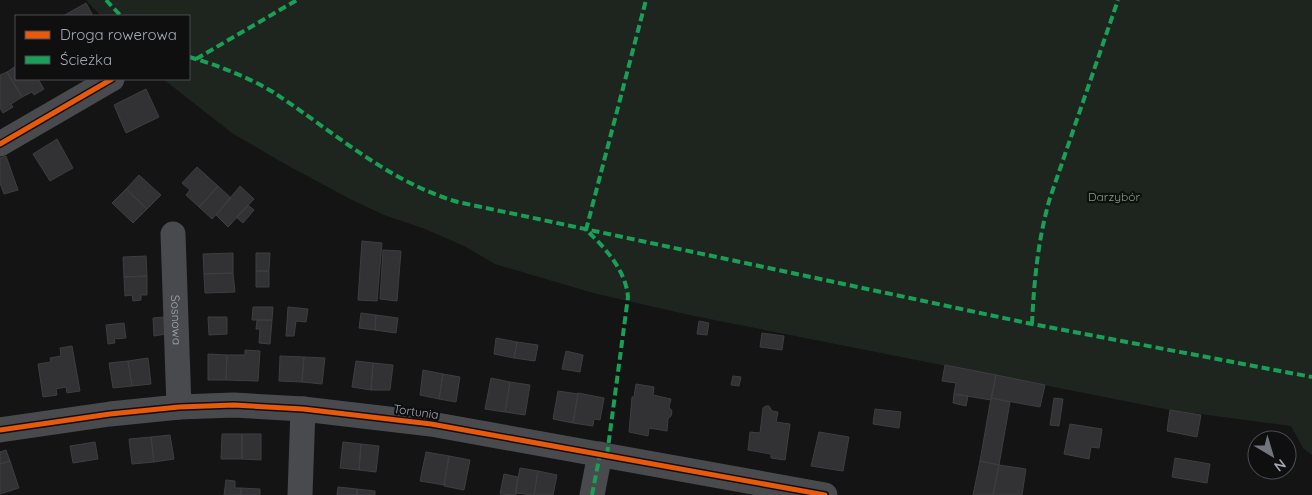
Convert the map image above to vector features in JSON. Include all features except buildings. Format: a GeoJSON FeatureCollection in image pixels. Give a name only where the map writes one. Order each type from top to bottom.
{"type":"FeatureCollection","features":[{"type":"Feature","properties":{"kind":"street"},"geometry":{"type":"LineString","coordinates":[[0,144],[110,80]]}},
{"type":"Feature","properties":{"kind":"street","name":"Sosnowa"},"geometry":{"type":"LineString","coordinates":[[173,234],[179,407]]}},
{"type":"Feature","properties":{"kind":"street","name":"Tortunia"},"geometry":{"type":"LineString","coordinates":[[0,430],[110,414],[179,407],[234,405],[304,408],[431,424],[600,454],[765,490],[825,495]]}},
{"type":"Feature","properties":{"kind":"street"},"geometry":{"type":"LineString","coordinates":[[300,495],[304,408]]}},
{"type":"Feature","properties":{"kind":"street"},"geometry":{"type":"LineString","coordinates":[[592,495],[600,454]]}},
{"type":"Feature","properties":{"kind":"green space","name":"Darzybór"},"geometry":{"type":"Polygon","coordinates":[[[86,0],[1312,0],[1312,455],[1303,448],[1297,437],[1297,430],[1293,430],[1291,426],[1170,410],[694,316],[593,293],[495,264],[464,246],[425,229],[384,215],[350,199],[285,164],[232,133],[164,80],[190,80],[190,15],[100,15],[86,0]]]}},
{"type":"Feature","properties":{"kind":"marked path"},"geometry":{"type":"LineString","coordinates":[[106,0],[120,15]]}},
{"type":"Feature","properties":{"kind":"marked path"},"geometry":{"type":"LineString","coordinates":[[196,59],[297,0]]}},
{"type":"Feature","properties":{"kind":"marked path"},"geometry":{"type":"LineString","coordinates":[[607,455],[628,297],[619,269],[600,244],[586,230],[646,0]]}},
{"type":"Feature","properties":{"kind":"marked path"},"geometry":{"type":"LineString","coordinates":[[1032,324],[1037,260],[1046,213],[1118,0]]}},
{"type":"Feature","properties":{"kind":"marked path"},"geometry":{"type":"LineString","coordinates":[[190,57],[253,81],[273,92],[385,169],[432,193],[458,202],[1032,324],[1312,377]]}},
{"type":"Feature","properties":{"kind":"marked path"},"geometry":{"type":"LineString","coordinates":[[592,495],[600,454]]}},
{"type":"Feature","properties":{"kind":"cycle path"},"geometry":{"type":"LineString","coordinates":[[0,144],[110,80]]}},
{"type":"Feature","properties":{"kind":"cycle path"},"geometry":{"type":"LineString","coordinates":[[0,430],[110,414],[179,407],[234,405],[303,409],[431,424],[825,495]]}}]}
